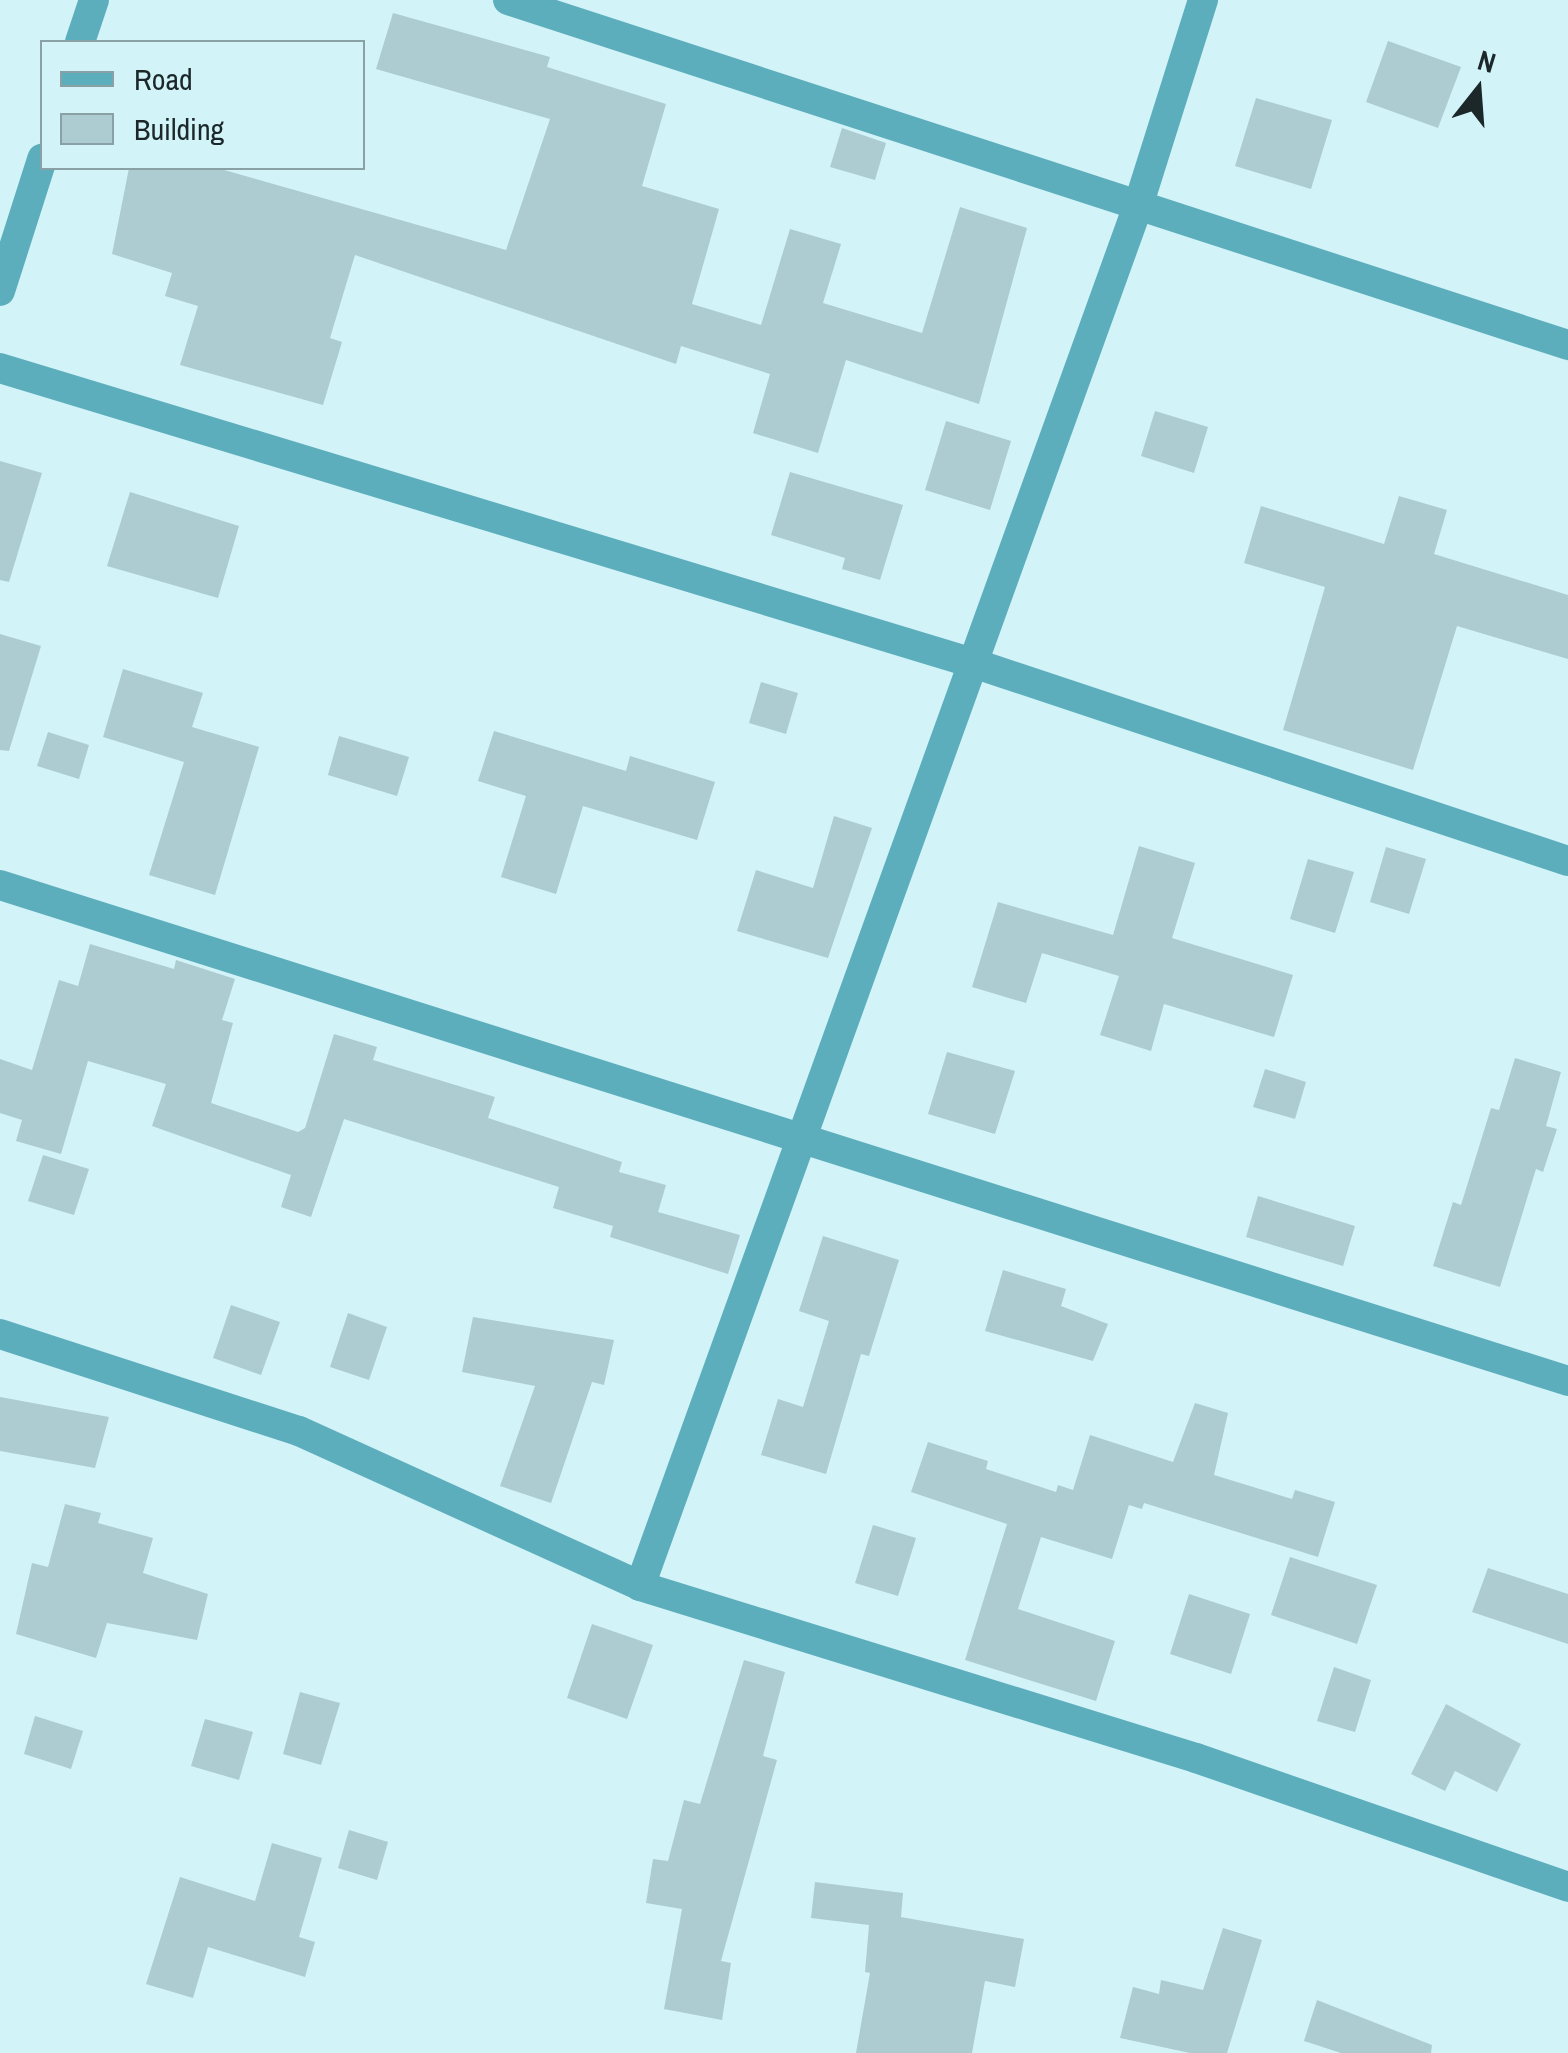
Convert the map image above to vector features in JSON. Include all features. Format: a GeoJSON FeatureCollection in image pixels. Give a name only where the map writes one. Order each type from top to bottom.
{"type":"FeatureCollection","features":[{"type":"Feature","properties":{"kind":"street"},"geometry":{"type":"LineString","coordinates":[[81,40],[94,0]]}},
{"type":"Feature","properties":{"kind":"street"},"geometry":{"type":"LineString","coordinates":[[508,0],[1568,345]]}},
{"type":"Feature","properties":{"kind":"street"},"geometry":{"type":"LineString","coordinates":[[640,1586],[806,1138],[1138,204],[1204,0]]}},
{"type":"Feature","properties":{"kind":"street"},"geometry":{"type":"LineString","coordinates":[[0,291],[40,165]]}},
{"type":"Feature","properties":{"kind":"street"},"geometry":{"type":"LineString","coordinates":[[0,368],[973,663],[1568,861]]}},
{"type":"Feature","properties":{"kind":"street"},"geometry":{"type":"LineString","coordinates":[[0,885],[1568,1381]]}},
{"type":"Feature","properties":{"kind":"street"},"geometry":{"type":"LineString","coordinates":[[0,1334],[299,1432],[640,1586],[1196,1758],[1568,1887]]}},
{"type":"Feature","properties":{"kind":"building"},"geometry":{"type":"Polygon","coordinates":[[[393,13],[550,57],[547,67],[666,104],[642,186],[719,209],[692,304],[761,325],[790,229],[841,244],[823,303],[922,333],[960,207],[1027,228],[979,404],[846,360],[818,453],[753,433],[770,374],[681,346],[676,364],[355,255],[330,338],[342,342],[323,405],[180,365],[198,306],[165,296],[172,273],[112,254],[129,170],[224,170],[506,250],[550,119],[376,69],[393,13]]]}},
{"type":"Feature","properties":{"kind":"building"},"geometry":{"type":"Polygon","coordinates":[[[1388,41],[1461,67],[1438,128],[1366,102],[1388,41]]]}},
{"type":"Feature","properties":{"kind":"building"},"geometry":{"type":"Polygon","coordinates":[[[1256,98],[1332,120],[1311,189],[1235,166],[1256,98]]]}},
{"type":"Feature","properties":{"kind":"building"},"geometry":{"type":"Polygon","coordinates":[[[842,128],[886,143],[875,180],[830,167],[842,128]]]}},
{"type":"Feature","properties":{"kind":"building"},"geometry":{"type":"Polygon","coordinates":[[[1155,411],[1208,427],[1194,473],[1141,456],[1155,411]]]}},
{"type":"Feature","properties":{"kind":"building"},"geometry":{"type":"Polygon","coordinates":[[[946,421],[1011,441],[990,510],[925,490],[946,421]]]}},
{"type":"Feature","properties":{"kind":"building"},"geometry":{"type":"Polygon","coordinates":[[[0,461],[42,473],[9,582],[0,580],[0,461]]]}},
{"type":"Feature","properties":{"kind":"building"},"geometry":{"type":"Polygon","coordinates":[[[790,472],[903,505],[880,580],[842,569],[845,558],[771,535],[790,472]]]}},
{"type":"Feature","properties":{"kind":"building"},"geometry":{"type":"Polygon","coordinates":[[[130,492],[239,526],[218,598],[107,566],[130,492]]]}},
{"type":"Feature","properties":{"kind":"building"},"geometry":{"type":"Polygon","coordinates":[[[1399,496],[1447,510],[1434,554],[1568,595],[1568,659],[1457,626],[1413,770],[1283,730],[1325,587],[1244,563],[1261,506],[1384,544],[1399,496]]]}},
{"type":"Feature","properties":{"kind":"building"},"geometry":{"type":"Polygon","coordinates":[[[0,634],[41,646],[9,751],[0,750],[0,634]]]}},
{"type":"Feature","properties":{"kind":"building"},"geometry":{"type":"Polygon","coordinates":[[[123,669],[203,693],[192,727],[259,747],[215,895],[149,875],[184,762],[103,737],[123,669]]]}},
{"type":"Feature","properties":{"kind":"building"},"geometry":{"type":"Polygon","coordinates":[[[761,682],[798,693],[786,734],[749,723],[761,682]]]}},
{"type":"Feature","properties":{"kind":"building"},"geometry":{"type":"Polygon","coordinates":[[[494,731],[626,771],[630,756],[715,782],[697,840],[583,806],[556,894],[501,877],[526,796],[478,781],[494,731]]]}},
{"type":"Feature","properties":{"kind":"building"},"geometry":{"type":"Polygon","coordinates":[[[48,732],[89,745],[79,779],[37,766],[48,732]]]}},
{"type":"Feature","properties":{"kind":"building"},"geometry":{"type":"Polygon","coordinates":[[[339,736],[409,757],[397,796],[328,775],[339,736]]]}},
{"type":"Feature","properties":{"kind":"building"},"geometry":{"type":"Polygon","coordinates":[[[834,816],[872,828],[828,958],[737,931],[756,870],[813,888],[834,816]]]}},
{"type":"Feature","properties":{"kind":"building"},"geometry":{"type":"Polygon","coordinates":[[[1139,846],[1195,863],[1172,938],[1293,975],[1274,1037],[1164,1004],[1151,1051],[1100,1035],[1119,976],[1042,953],[1026,1003],[972,987],[998,902],[1113,935],[1139,846]]]}},
{"type":"Feature","properties":{"kind":"building"},"geometry":{"type":"Polygon","coordinates":[[[1386,847],[1426,859],[1409,914],[1370,902],[1386,847]]]}},
{"type":"Feature","properties":{"kind":"building"},"geometry":{"type":"Polygon","coordinates":[[[1308,859],[1354,872],[1335,933],[1290,919],[1308,859]]]}},
{"type":"Feature","properties":{"kind":"building"},"geometry":{"type":"Polygon","coordinates":[[[90,944],[174,969],[176,960],[235,979],[222,1020],[233,1023],[211,1103],[298,1132],[305,1128],[334,1034],[377,1047],[373,1060],[495,1097],[488,1118],[622,1162],[619,1172],[666,1185],[658,1212],[740,1235],[728,1274],[610,1237],[613,1226],[553,1208],[559,1187],[344,1119],[311,1217],[281,1207],[291,1175],[152,1126],[166,1084],[88,1061],[61,1154],[16,1141],[22,1120],[0,1113],[0,1059],[32,1070],[59,980],[78,986],[90,944]]]}},
{"type":"Feature","properties":{"kind":"building"},"geometry":{"type":"Polygon","coordinates":[[[947,1052],[1015,1071],[995,1134],[928,1114],[947,1052]]]}},
{"type":"Feature","properties":{"kind":"building"},"geometry":{"type":"Polygon","coordinates":[[[1515,1058],[1561,1072],[1546,1126],[1557,1129],[1543,1172],[1536,1169],[1500,1287],[1433,1266],[1453,1202],[1461,1205],[1491,1108],[1499,1110],[1515,1058]]]}},
{"type":"Feature","properties":{"kind":"building"},"geometry":{"type":"Polygon","coordinates":[[[1265,1069],[1306,1082],[1295,1119],[1253,1107],[1265,1069]]]}},
{"type":"Feature","properties":{"kind":"building"},"geometry":{"type":"Polygon","coordinates":[[[43,1155],[89,1169],[74,1215],[28,1201],[43,1155]]]}},
{"type":"Feature","properties":{"kind":"building"},"geometry":{"type":"Polygon","coordinates":[[[1258,1196],[1355,1226],[1343,1266],[1246,1237],[1258,1196]]]}},
{"type":"Feature","properties":{"kind":"building"},"geometry":{"type":"Polygon","coordinates":[[[823,1236],[899,1260],[869,1356],[861,1354],[826,1474],[761,1455],[778,1399],[803,1407],[829,1321],[799,1311],[823,1236]]]}},
{"type":"Feature","properties":{"kind":"building"},"geometry":{"type":"Polygon","coordinates":[[[1003,1270],[1066,1289],[1061,1306],[1108,1324],[1093,1361],[985,1331],[1003,1270]]]}},
{"type":"Feature","properties":{"kind":"building"},"geometry":{"type":"Polygon","coordinates":[[[231,1305],[280,1322],[261,1375],[213,1358],[231,1305]]]}},
{"type":"Feature","properties":{"kind":"building"},"geometry":{"type":"Polygon","coordinates":[[[348,1313],[387,1327],[369,1380],[330,1367],[348,1313]]]}},
{"type":"Feature","properties":{"kind":"building"},"geometry":{"type":"Polygon","coordinates":[[[473,1317],[614,1340],[604,1385],[592,1382],[551,1503],[500,1486],[535,1386],[462,1372],[473,1317]]]}},
{"type":"Feature","properties":{"kind":"building"},"geometry":{"type":"Polygon","coordinates":[[[0,1397],[109,1417],[95,1468],[0,1451],[0,1397]]]}},
{"type":"Feature","properties":{"kind":"building"},"geometry":{"type":"Polygon","coordinates":[[[1195,1403],[1228,1413],[1214,1475],[1292,1499],[1295,1490],[1335,1502],[1318,1557],[1144,1503],[1142,1509],[1129,1505],[1112,1559],[1041,1537],[1018,1609],[1115,1641],[1096,1701],[965,1660],[1007,1524],[911,1492],[928,1442],[988,1461],[986,1469],[1056,1492],[1058,1485],[1073,1490],[1090,1435],[1173,1462],[1195,1403]]]}},
{"type":"Feature","properties":{"kind":"building"},"geometry":{"type":"Polygon","coordinates":[[[65,1504],[101,1513],[98,1523],[153,1538],[143,1573],[208,1594],[197,1640],[107,1623],[96,1658],[16,1634],[32,1563],[48,1567],[65,1504]]]}},
{"type":"Feature","properties":{"kind":"building"},"geometry":{"type":"Polygon","coordinates":[[[873,1525],[916,1538],[898,1596],[855,1583],[873,1525]]]}},
{"type":"Feature","properties":{"kind":"building"},"geometry":{"type":"Polygon","coordinates":[[[1290,1557],[1377,1585],[1357,1644],[1271,1615],[1290,1557]]]}},
{"type":"Feature","properties":{"kind":"building"},"geometry":{"type":"Polygon","coordinates":[[[1488,1568],[1568,1594],[1568,1644],[1472,1612],[1488,1568]]]}},
{"type":"Feature","properties":{"kind":"building"},"geometry":{"type":"Polygon","coordinates":[[[1189,1594],[1250,1614],[1231,1674],[1170,1654],[1189,1594]]]}},
{"type":"Feature","properties":{"kind":"building"},"geometry":{"type":"Polygon","coordinates":[[[592,1624],[653,1645],[627,1719],[567,1698],[592,1624]]]}},
{"type":"Feature","properties":{"kind":"building"},"geometry":{"type":"Polygon","coordinates":[[[744,1660],[785,1672],[763,1756],[777,1760],[721,1961],[731,1963],[722,2020],[664,2009],[682,1909],[646,1903],[653,1859],[668,1861],[684,1800],[700,1804],[744,1660]]]}},
{"type":"Feature","properties":{"kind":"building"},"geometry":{"type":"Polygon","coordinates":[[[1334,1667],[1371,1680],[1355,1732],[1317,1721],[1334,1667]]]}},
{"type":"Feature","properties":{"kind":"building"},"geometry":{"type":"Polygon","coordinates":[[[300,1692],[340,1703],[321,1765],[283,1754],[300,1692]]]}},
{"type":"Feature","properties":{"kind":"building"},"geometry":{"type":"Polygon","coordinates":[[[1446,1704],[1521,1744],[1497,1792],[1455,1771],[1445,1791],[1411,1774],[1446,1704]]]}},
{"type":"Feature","properties":{"kind":"building"},"geometry":{"type":"Polygon","coordinates":[[[35,1716],[83,1731],[71,1769],[24,1754],[35,1716]]]}},
{"type":"Feature","properties":{"kind":"building"},"geometry":{"type":"Polygon","coordinates":[[[205,1719],[253,1732],[239,1780],[191,1766],[205,1719]]]}},
{"type":"Feature","properties":{"kind":"building"},"geometry":{"type":"Polygon","coordinates":[[[349,1830],[388,1842],[377,1880],[338,1868],[349,1830]]]}},
{"type":"Feature","properties":{"kind":"building"},"geometry":{"type":"Polygon","coordinates":[[[272,1843],[322,1858],[299,1937],[315,1942],[305,1977],[208,1947],[193,1998],[146,1984],[180,1877],[255,1901],[272,1843]]]}},
{"type":"Feature","properties":{"kind":"building"},"geometry":{"type":"Polygon","coordinates":[[[815,1882],[903,1893],[901,1917],[1024,1939],[1015,1987],[985,1981],[972,2053],[856,2053],[870,1973],[865,1972],[869,1925],[811,1918],[815,1882]]]}},
{"type":"Feature","properties":{"kind":"building"},"geometry":{"type":"Polygon","coordinates":[[[1223,1928],[1262,1940],[1227,2053],[1190,2053],[1120,2038],[1133,1987],[1159,1994],[1161,1980],[1203,1990],[1223,1928]]]}},
{"type":"Feature","properties":{"kind":"building"},"geometry":{"type":"Polygon","coordinates":[[[1317,2000],[1432,2045],[1431,2053],[1341,2053],[1304,2041],[1317,2000]]]}}]}
